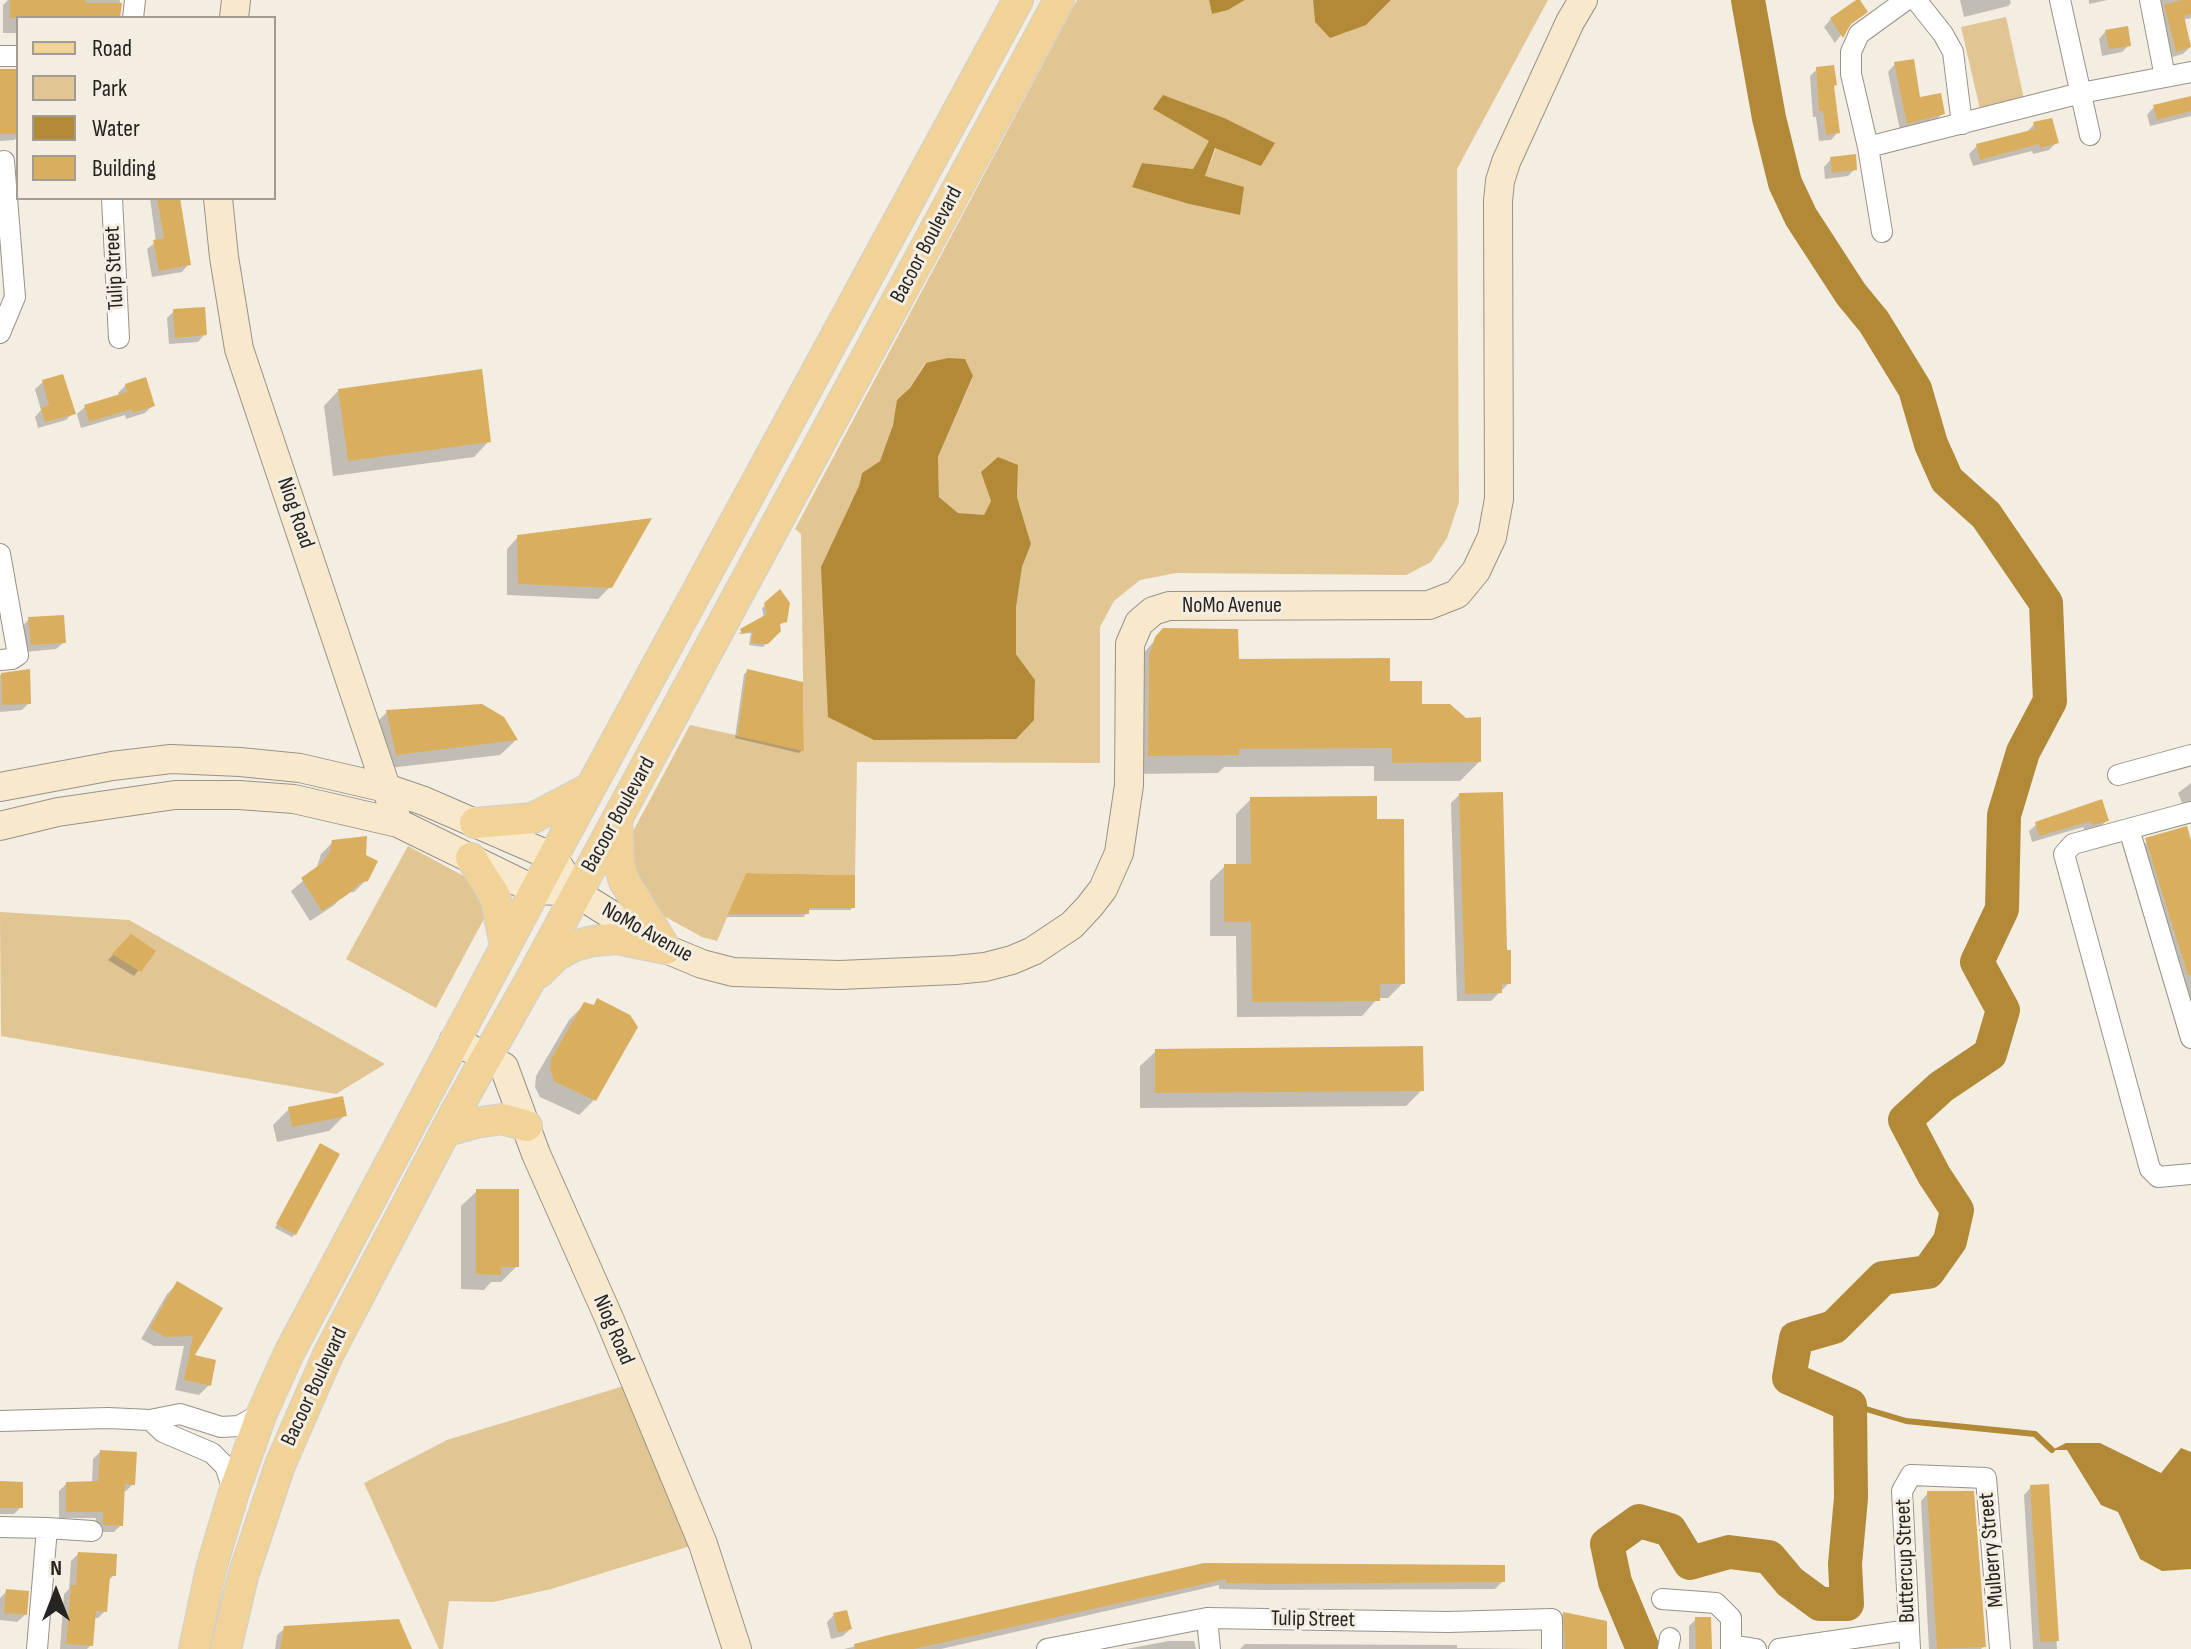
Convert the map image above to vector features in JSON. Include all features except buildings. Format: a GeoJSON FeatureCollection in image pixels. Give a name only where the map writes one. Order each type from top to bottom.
{"type":"FeatureCollection","features":[{"type":"Feature","properties":{"kind":"main road","name":"Bacoor Boulevard"},"geometry":{"type":"LineString","coordinates":[[194,1649],[205,1595],[234,1492],[262,1413],[323,1285],[1018,0]]}},
{"type":"Feature","properties":{"kind":"main road","name":"Bacoor Boulevard"},"geometry":{"type":"LineString","coordinates":[[226,1649],[247,1562],[293,1432],[328,1355],[575,892],[617,820],[1059,0]]}},
{"type":"Feature","properties":{"kind":"main road"},"geometry":{"type":"LineString","coordinates":[[475,823],[533,818],[590,788]]}},
{"type":"Feature","properties":{"kind":"main road"},"geometry":{"type":"LineString","coordinates":[[617,820],[619,865],[624,881],[666,949]]}},
{"type":"Feature","properties":{"kind":"main road"},"geometry":{"type":"LineString","coordinates":[[471,858],[495,896],[505,945]]}},
{"type":"Feature","properties":{"kind":"main road"},"geometry":{"type":"LineString","coordinates":[[527,986],[556,956],[584,943],[617,939],[666,949]]}},
{"type":"Feature","properties":{"kind":"main road"},"geometry":{"type":"LineString","coordinates":[[447,1131],[502,1119],[527,1126]]}},
{"type":"Feature","properties":{"kind":"main road"},"geometry":{"type":"LineString","coordinates":[[205,1595],[237,1601]]}},
{"type":"Feature","properties":{"kind":"street","name":"NoMo Avenue"},"geometry":{"type":"LineString","coordinates":[[553,857],[575,892],[666,949],[702,964],[733,972],[840,975],[985,967],[1022,955],[1053,939],[1089,907],[1103,889],[1119,853],[1129,785],[1130,644],[1139,623],[1153,611],[1169,606],[1429,605],[1457,594],[1476,571],[1492,537],[1499,499],[1500,181],[1544,78],[1583,0]]}},
{"type":"Feature","properties":{"kind":"street"},"geometry":{"type":"LineString","coordinates":[[1882,232],[1868,147],[1851,74],[1851,52],[1859,34],[1906,0]]}},
{"type":"Feature","properties":{"kind":"street"},"geometry":{"type":"LineString","coordinates":[[1916,0],[1953,52],[1962,124]]}},
{"type":"Feature","properties":{"kind":"street"},"geometry":{"type":"LineString","coordinates":[[2060,0],[2090,135]]}},
{"type":"Feature","properties":{"kind":"street"},"geometry":{"type":"LineString","coordinates":[[2150,0],[2165,77]]}},
{"type":"Feature","properties":{"kind":"street"},"geometry":{"type":"LineString","coordinates":[[1868,147],[2081,93],[2191,72]]}},
{"type":"Feature","properties":{"kind":"street"},"geometry":{"type":"LineString","coordinates":[[0,332],[15,297],[7,161]]}},
{"type":"Feature","properties":{"kind":"street","name":"Tulip Street"},"geometry":{"type":"LineString","coordinates":[[112,200],[119,338]]}},
{"type":"Feature","properties":{"kind":"street","name":"Niog Road"},"geometry":{"type":"LineString","coordinates":[[218,200],[239,349],[398,823]]}},
{"type":"Feature","properties":{"kind":"street"},"geometry":{"type":"LineString","coordinates":[[0,554],[18,655],[0,660]]}},
{"type":"Feature","properties":{"kind":"street"},"geometry":{"type":"LineString","coordinates":[[2118,775],[2191,755]]}},
{"type":"Feature","properties":{"kind":"street"},"geometry":{"type":"LineString","coordinates":[[0,787],[99,768],[171,759],[300,768],[386,788],[553,857]]}},
{"type":"Feature","properties":{"kind":"street","name":"NoMo Avenue"},"geometry":{"type":"LineString","coordinates":[[0,826],[58,812],[175,795],[294,799],[398,823],[535,890],[575,892]]}},
{"type":"Feature","properties":{"kind":"street"},"geometry":{"type":"LineString","coordinates":[[2191,812],[2067,848],[2064,861],[2150,1169],[2158,1177],[2191,1174]]}},
{"type":"Feature","properties":{"kind":"street"},"geometry":{"type":"LineString","coordinates":[[2129,829],[2191,1038]]}},
{"type":"Feature","properties":{"kind":"street","name":"Niog Road"},"geometry":{"type":"LineString","coordinates":[[454,1040],[504,1067],[536,1154],[609,1318],[703,1544],[737,1649]]}},
{"type":"Feature","properties":{"kind":"street"},"geometry":{"type":"LineString","coordinates":[[0,1421],[150,1420],[180,1414],[221,1427],[239,1426],[262,1413]]}},
{"type":"Feature","properties":{"kind":"street"},"geometry":{"type":"LineString","coordinates":[[150,1420],[174,1437],[212,1453],[225,1466],[234,1492]]}},
{"type":"Feature","properties":{"kind":"street","name":"Buttercup Street"},"geometry":{"type":"LineString","coordinates":[[1910,1640],[1902,1491],[1911,1475]]}},
{"type":"Feature","properties":{"kind":"street","name":"Mulberry Street"},"geometry":{"type":"LineString","coordinates":[[1911,1475],[1986,1478],[2000,1649]]}},
{"type":"Feature","properties":{"kind":"street"},"geometry":{"type":"LineString","coordinates":[[0,1527],[92,1531]]}},
{"type":"Feature","properties":{"kind":"street"},"geometry":{"type":"LineString","coordinates":[[37,1649],[47,1528]]}},
{"type":"Feature","properties":{"kind":"street"},"geometry":{"type":"LineString","coordinates":[[1662,1599],[1716,1603],[1731,1618],[1731,1647],[1756,1649]]}},
{"type":"Feature","properties":{"kind":"street"},"geometry":{"type":"LineString","coordinates":[[1207,1618],[1210,1649]]}},
{"type":"Feature","properties":{"kind":"street","name":"Tulip Street"},"geometry":{"type":"LineString","coordinates":[[1047,1649],[1207,1618],[1448,1622],[1552,1619],[1552,1649]]}},
{"type":"Feature","properties":{"kind":"street"},"geometry":{"type":"LineString","coordinates":[[1779,1649],[1910,1640]]}},
{"type":"Feature","properties":{"kind":"green space"},"geometry":{"type":"Polygon","coordinates":[[[1077,0],[1209,0],[1212,14],[1228,10],[1245,0],[1313,0],[1315,22],[1366,25],[1391,0],[1548,0],[1457,169],[1459,502],[1447,538],[1431,562],[1406,575],[1176,573],[1140,580],[1114,601],[1100,627],[1100,763],[857,762],[855,875],[746,873],[717,941],[702,937],[660,914],[623,850],[690,725],[804,750],[801,534],[795,529],[1077,0]],[[1153,109],[1210,140],[1193,169],[1142,163],[1133,187],[1240,215],[1205,176],[1216,148],[1260,165],[1153,109]],[[925,363],[910,388],[898,400],[880,461],[862,473],[859,486],[1034,720],[1035,680],[1016,654],[1016,608],[1022,567],[1031,544],[1017,497],[1018,465],[991,501],[984,516],[958,513],[939,497],[938,457],[973,377],[925,363]]]}},
{"type":"Feature","properties":{"kind":"green space"},"geometry":{"type":"Polygon","coordinates":[[[2006,17],[2024,99],[1980,109],[1961,27],[2006,17]]]}},
{"type":"Feature","properties":{"kind":"green space"},"geometry":{"type":"Polygon","coordinates":[[[408,846],[473,881],[485,917],[436,1008],[346,959],[408,846]]]}},
{"type":"Feature","properties":{"kind":"green space"},"geometry":{"type":"Polygon","coordinates":[[[0,912],[129,920],[385,1064],[336,1094],[1,1036],[0,912]]]}},
{"type":"Feature","properties":{"kind":"green space"},"geometry":{"type":"Polygon","coordinates":[[[627,1385],[697,1544],[551,1589],[493,1602],[449,1601],[443,1649],[439,1649],[364,1483],[447,1440],[627,1385]]]}},
{"type":"Feature","properties":{"kind":"water"},"geometry":{"type":"Polygon","coordinates":[[[1209,0],[1245,0],[1228,10],[1212,14],[1209,0]]]}},
{"type":"Feature","properties":{"kind":"water"},"geometry":{"type":"Polygon","coordinates":[[[1313,0],[1391,0],[1366,25],[1330,38],[1315,22],[1313,0]]]}},
{"type":"Feature","properties":{"kind":"water"},"geometry":{"type":"Polygon","coordinates":[[[1163,95],[1224,118],[1275,143],[1261,166],[1215,148],[1205,176],[1244,187],[1240,215],[1132,187],[1142,163],[1193,169],[1209,141],[1153,109],[1163,95]]]}},
{"type":"Feature","properties":{"kind":"water"},"geometry":{"type":"Polygon","coordinates":[[[948,358],[965,359],[973,376],[938,457],[939,497],[958,513],[984,515],[991,501],[981,472],[998,457],[1018,465],[1017,497],[1031,544],[1022,567],[1016,608],[1016,654],[1035,680],[1034,720],[1016,739],[874,740],[828,717],[821,567],[859,486],[862,473],[880,461],[893,425],[897,400],[910,388],[926,363],[948,358]]]}},
{"type":"Feature","properties":{"kind":"water"},"geometry":{"type":"Polygon","coordinates":[[[2066,1443],[2100,1443],[2161,1473],[2181,1448],[2191,1452],[2191,1569],[2162,1571],[2140,1559],[2118,1512],[2101,1505],[2067,1450],[2052,1450],[2066,1443]]]}},
{"type":"Feature","properties":{"kind":"waterway"},"geometry":{"type":"LineString","coordinates":[[1643,1649],[1615,1582],[1607,1544],[1639,1521],[1670,1530],[1690,1563],[1729,1552],[1769,1557],[1790,1582],[1820,1604],[1847,1604],[1845,1564],[1851,1498],[1850,1405],[1789,1378],[1796,1338],[1834,1327],[1883,1278],[1928,1272],[1950,1241],[1957,1210],[1934,1175],[1905,1120],[1941,1087],[1990,1054],[2003,1010],[1977,962],[2002,909],[2004,815],[2023,752],[2050,701],[2046,603],[1986,515],[1947,480],[1931,444],[1915,389],[1874,322],[1851,294],[1801,217],[1785,183],[1769,118],[1748,0]]}},
{"type":"Feature","properties":{"kind":"waterway"},"geometry":{"type":"LineString","coordinates":[[1846,1403],[1906,1421],[2035,1434],[2052,1450]]}}]}
